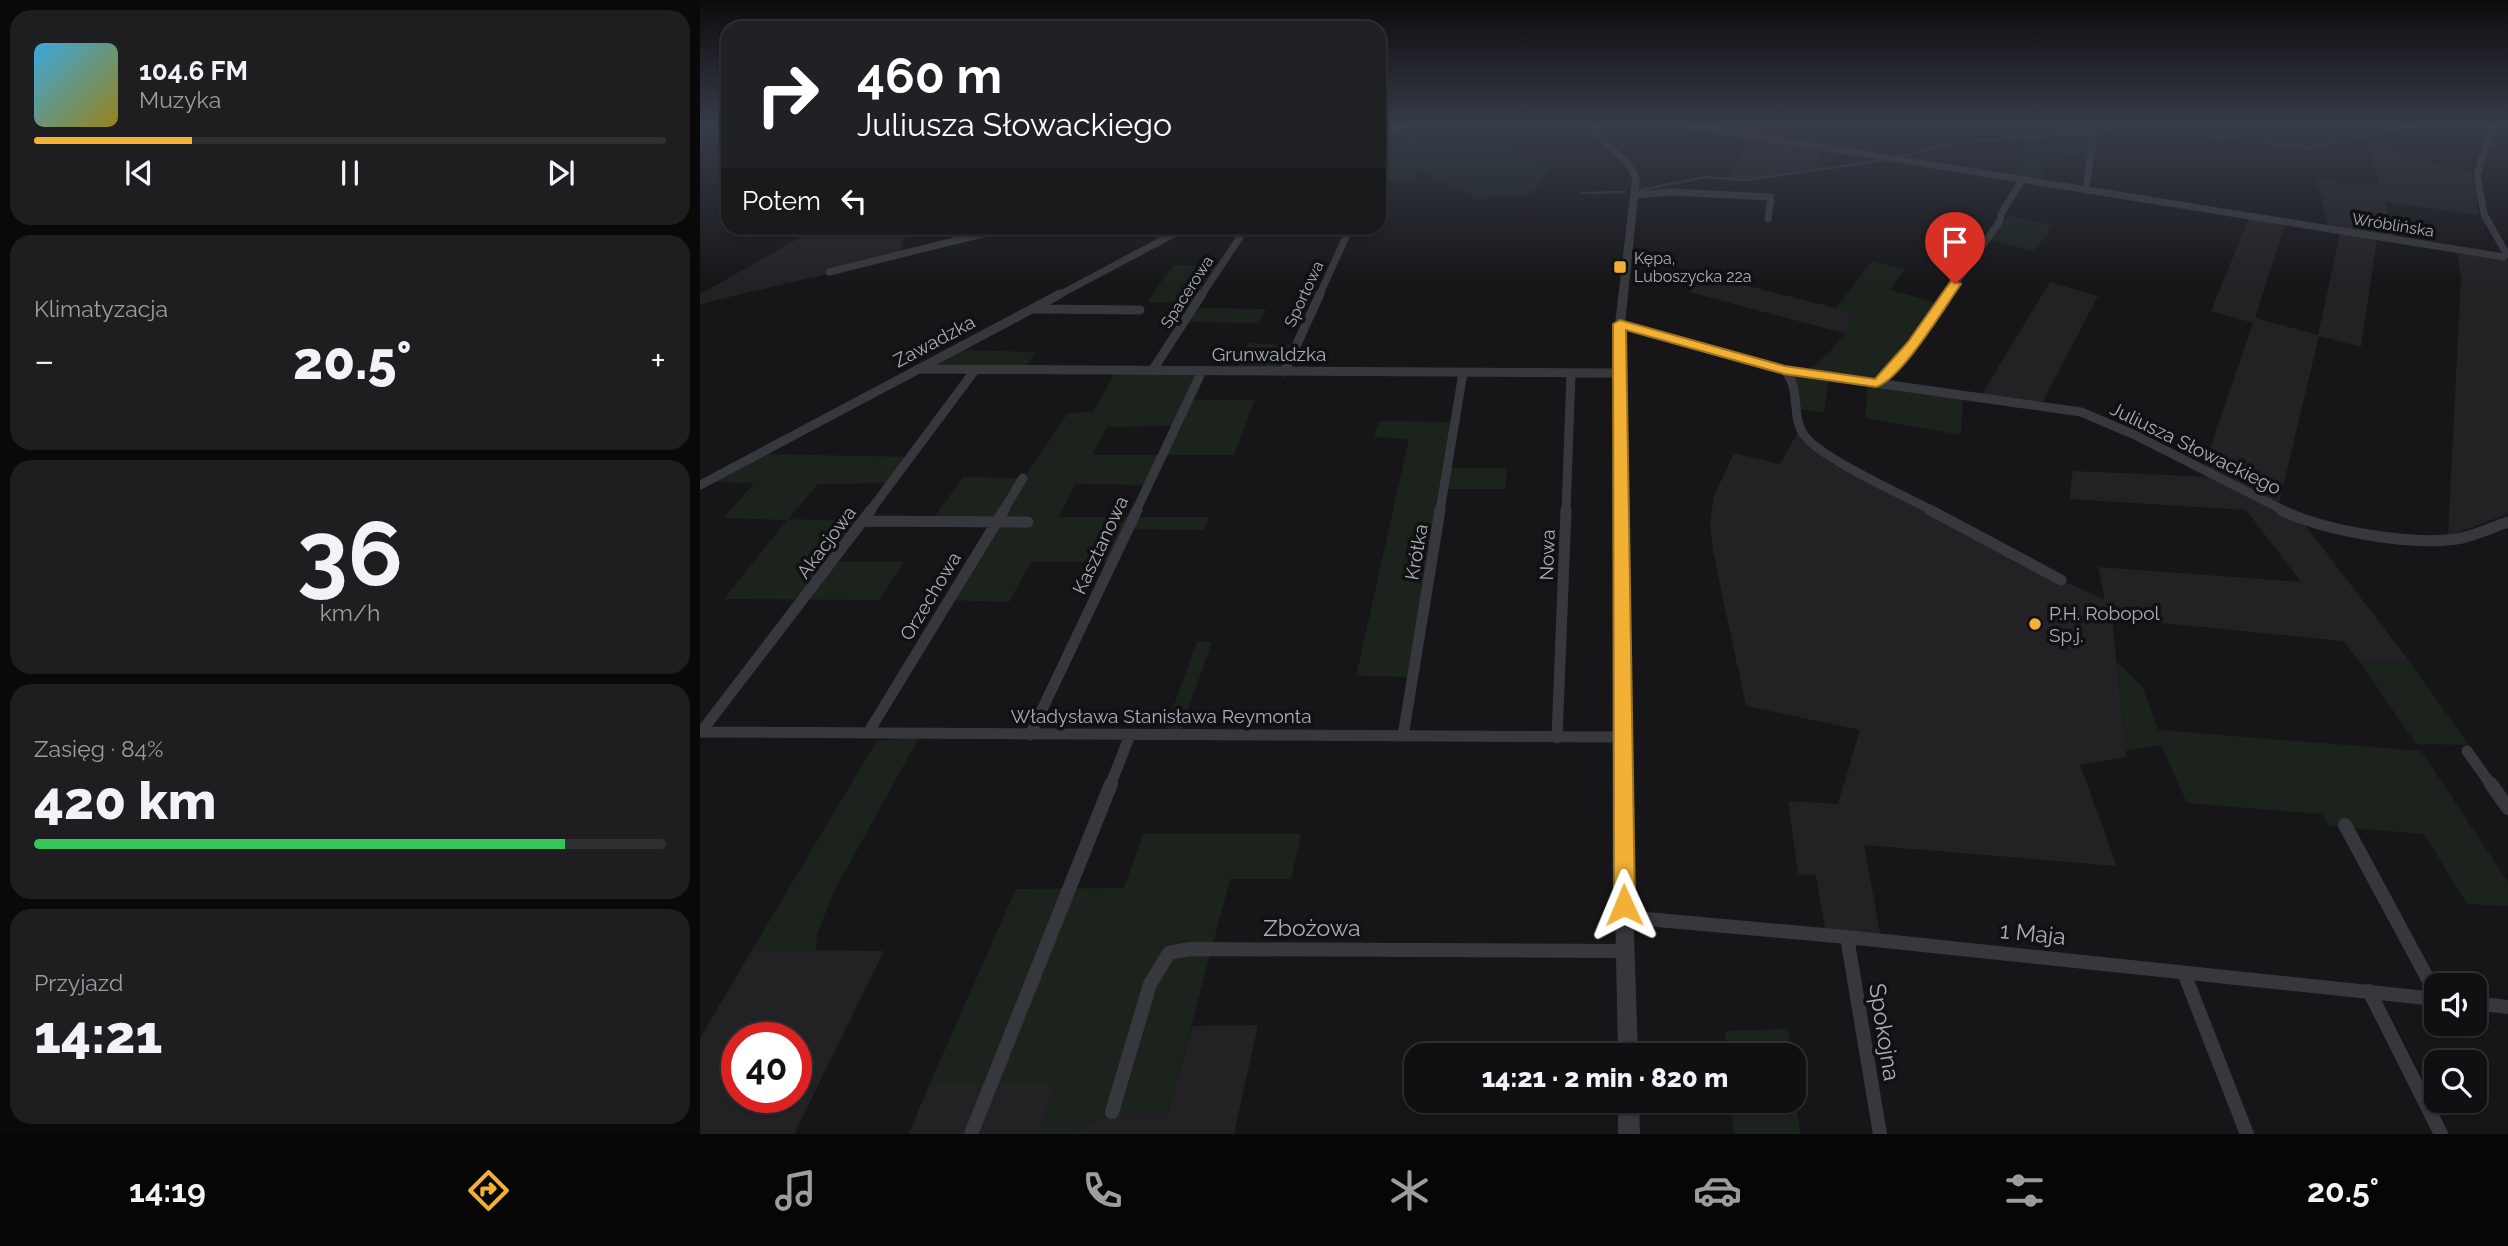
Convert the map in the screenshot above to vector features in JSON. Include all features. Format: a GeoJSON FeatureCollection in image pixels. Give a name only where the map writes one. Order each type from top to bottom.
{"type":"FeatureCollection","features":[{"type":"Feature","properties":{"kind":"street"},"geometry":{"type":"LineString","coordinates":[[1628,1043],[1622,737],[1620,324],[1636,179]]}},
{"type":"Feature","properties":{"kind":"street","name":"Wróblińska"},"geometry":{"type":"LineString","coordinates":[[2015,179],[2504,257],[2506,253],[2484,214],[2478,179]]}},
{"type":"Feature","properties":{"kind":"street"},"geometry":{"type":"LineString","coordinates":[[2086,190],[2088,179]]}},
{"type":"Feature","properties":{"kind":"street"},"geometry":{"type":"LineString","coordinates":[[1876,383],[1883,380],[1912,345],[2000,221],[2001,214],[2022,180]]}},
{"type":"Feature","properties":{"kind":"street"},"geometry":{"type":"LineString","coordinates":[[1635,195],[1671,192],[1771,197],[1768,219]]}},
{"type":"Feature","properties":{"kind":"street"},"geometry":{"type":"LineString","coordinates":[[829,272],[979,235]]}},
{"type":"Feature","properties":{"kind":"street","name":"Zawadzka"},"geometry":{"type":"LineString","coordinates":[[700,485],[1172,235]]}},
{"type":"Feature","properties":{"kind":"street","name":"Spacerowa"},"geometry":{"type":"LineString","coordinates":[[1152,371],[1241,235]]}},
{"type":"Feature","properties":{"kind":"street","name":"Sportowa"},"geometry":{"type":"LineString","coordinates":[[1284,372],[1347,235]]}},
{"type":"Feature","properties":{"kind":"street"},"geometry":{"type":"LineString","coordinates":[[1032,309],[1140,310]]}},
{"type":"Feature","properties":{"kind":"street","name":"Juliusza Słowackiego"},"geometry":{"type":"LineString","coordinates":[[1620,324],[1784,370],[2081,412],[2135,435],[2286,512],[2339,528],[2407,540],[2430,541],[2463,538],[2508,522]]}},
{"type":"Feature","properties":{"kind":"street","name":"Grunwaldzka"},"geometry":{"type":"LineString","coordinates":[[918,369],[1620,373]]}},
{"type":"Feature","properties":{"kind":"street","name":"Akacjowa"},"geometry":{"type":"LineString","coordinates":[[701,732],[975,370]]}},
{"type":"Feature","properties":{"kind":"street"},"geometry":{"type":"LineString","coordinates":[[1784,370],[1793,380],[1800,428],[1825,452],[2061,579]]}},
{"type":"Feature","properties":{"kind":"street","name":"Kasztanowa"},"geometry":{"type":"LineString","coordinates":[[1030,735],[1202,371]]}},
{"type":"Feature","properties":{"kind":"street","name":"Krótka"},"geometry":{"type":"LineString","coordinates":[[1403,736],[1464,373]]}},
{"type":"Feature","properties":{"kind":"street","name":"Nowa"},"geometry":{"type":"LineString","coordinates":[[1557,738],[1571,373]]}},
{"type":"Feature","properties":{"kind":"street","name":"Orzechowa"},"geometry":{"type":"LineString","coordinates":[[868,733],[1023,478]]}},
{"type":"Feature","properties":{"kind":"street"},"geometry":{"type":"LineString","coordinates":[[863,521],[1028,522]]}},
{"type":"Feature","properties":{"kind":"street","name":"Władysława Stanisława Reymonta"},"geometry":{"type":"LineString","coordinates":[[701,732],[1622,737]]}},
{"type":"Feature","properties":{"kind":"street"},"geometry":{"type":"LineString","coordinates":[[971,1134],[1130,735]]}},
{"type":"Feature","properties":{"kind":"street"},"geometry":{"type":"LineString","coordinates":[[2467,751],[2508,808]]}},
{"type":"Feature","properties":{"kind":"street","name":"1 Maja"},"geometry":{"type":"LineString","coordinates":[[2345,825],[2424,973]]}},
{"type":"Feature","properties":{"kind":"street","name":"1 Maja"},"geometry":{"type":"LineString","coordinates":[[1624,917],[2424,995]]}},
{"type":"Feature","properties":{"kind":"street","name":"Spokojna"},"geometry":{"type":"LineString","coordinates":[[1847,937],[1880,1134]]}},
{"type":"Feature","properties":{"kind":"street","name":"Zbożowa"},"geometry":{"type":"LineString","coordinates":[[1112,1112],[1150,984],[1169,953],[1190,949],[1625,951]]}},
{"type":"Feature","properties":{"kind":"street"},"geometry":{"type":"LineString","coordinates":[[2184,973],[2248,1134]]}},
{"type":"Feature","properties":{"kind":"street"},"geometry":{"type":"LineString","coordinates":[[2369,991],[2441,1134]]}},
{"type":"Feature","properties":{"kind":"street"},"geometry":{"type":"LineString","coordinates":[[2487,1005],[2508,1007]]}},
{"type":"Feature","properties":{"kind":"street"},"geometry":{"type":"LineString","coordinates":[[1629,1113],[1629,1134]]}},
{"type":"Feature","properties":{"kind":"shaded area"},"geometry":{"type":"Polygon","coordinates":[[[1386,179],[1413,179],[1386,180],[1386,179]]]}},
{"type":"Feature","properties":{"kind":"shaded area"},"geometry":{"type":"Polygon","coordinates":[[[1435,179],[1542,179],[1530,195],[1476,198],[1435,179]]]}},
{"type":"Feature","properties":{"kind":"shaded area"},"geometry":{"type":"Polygon","coordinates":[[[2378,179],[2473,179],[2479,215],[2385,202],[2394,238],[2328,227],[2317,180],[2380,186],[2378,179]]]}},
{"type":"Feature","properties":{"kind":"shaded area"},"geometry":{"type":"Polygon","coordinates":[[[2009,215],[2053,226],[2034,251],[1990,240],[2009,215]]]}},
{"type":"Feature","properties":{"kind":"shaded area"},"geometry":{"type":"Polygon","coordinates":[[[2249,218],[2285,224],[2255,318],[2318,335],[2340,233],[2377,239],[2361,347],[2319,336],[2278,508],[2299,517],[2409,661],[2360,662],[2343,641],[2112,618],[2126,757],[2080,765],[2117,866],[1864,845],[1880,933],[1825,928],[1816,875],[1798,874],[1788,801],[1838,804],[1860,730],[1746,706],[1713,552],[1710,524],[1714,496],[1734,453],[1780,464],[1800,428],[1815,445],[2061,580],[2105,600],[2098,567],[2301,582],[2246,510],[2069,499],[2073,471],[2216,477],[2203,469],[2253,323],[2211,311],[2249,218]]]}},
{"type":"Feature","properties":{"kind":"shaded area"},"geometry":{"type":"Polygon","coordinates":[[[805,235],[910,235],[901,242],[903,256],[700,304],[700,294],[805,235]]]}},
{"type":"Feature","properties":{"kind":"shaded area"},"geometry":{"type":"Polygon","coordinates":[[[2457,252],[2508,260],[2508,514],[2448,536],[2461,278],[2457,252]]]}},
{"type":"Feature","properties":{"kind":"shaded area"},"geometry":{"type":"Polygon","coordinates":[[[1872,261],[1905,270],[1890,290],[1937,303],[1912,338],[1912,345],[1883,380],[1963,394],[1961,435],[1865,418],[1868,383],[1829,377],[1824,412],[1796,409],[1791,376],[1821,360],[1838,343],[1855,314],[1836,308],[1872,261]]]}},
{"type":"Feature","properties":{"kind":"shaded area"},"geometry":{"type":"Polygon","coordinates":[[[1173,265],[1220,267],[1197,303],[1147,302],[1173,265]]]}},
{"type":"Feature","properties":{"kind":"shaded area"},"geometry":{"type":"Polygon","coordinates":[[[1704,275],[1856,313],[1847,334],[1689,292],[1704,275]]]}},
{"type":"Feature","properties":{"kind":"shaded area"},"geometry":{"type":"Polygon","coordinates":[[[2050,282],[2098,296],[2041,405],[1980,397],[2050,282]]]}},
{"type":"Feature","properties":{"kind":"shaded area"},"geometry":{"type":"Polygon","coordinates":[[[1194,308],[1266,309],[1259,323],[1185,322],[1194,308]]]}},
{"type":"Feature","properties":{"kind":"shaded area"},"geometry":{"type":"Polygon","coordinates":[[[1248,343],[1296,345],[1284,372],[1234,372],[1248,343]]]}},
{"type":"Feature","properties":{"kind":"shaded area"},"geometry":{"type":"Polygon","coordinates":[[[954,350],[1036,352],[1023,370],[918,369],[954,350]]]}},
{"type":"Feature","properties":{"kind":"shaded area"},"geometry":{"type":"Polygon","coordinates":[[[1116,371],[1202,371],[1189,400],[1255,400],[1234,455],[1166,455],[1171,426],[1107,427],[1092,455],[1157,455],[1148,485],[1076,484],[1058,517],[1209,517],[1204,530],[1127,529],[1112,562],[1031,562],[1009,602],[948,600],[994,524],[931,522],[963,477],[1024,478],[1068,413],[1093,412],[1116,371]]]}},
{"type":"Feature","properties":{"kind":"shaded area"},"geometry":{"type":"Polygon","coordinates":[[[1379,421],[1455,422],[1451,468],[1507,468],[1505,489],[1444,489],[1413,677],[1356,676],[1409,439],[1374,437],[1379,421]]]}},
{"type":"Feature","properties":{"kind":"shaded area"},"geometry":{"type":"Polygon","coordinates":[[[759,454],[911,457],[891,483],[818,484],[788,519],[863,521],[833,562],[904,562],[879,600],[724,599],[787,520],[724,518],[754,483],[705,482],[759,454]]]}},
{"type":"Feature","properties":{"kind":"shaded area"},"geometry":{"type":"Polygon","coordinates":[[[1197,642],[1212,642],[1179,735],[1163,735],[1197,642]]]}},
{"type":"Feature","properties":{"kind":"shaded area"},"geometry":{"type":"Polygon","coordinates":[[[2116,661],[2143,688],[2158,730],[2421,751],[2508,882],[2508,906],[2467,904],[2424,834],[2329,826],[2322,814],[2187,803],[2161,745],[2125,751],[2116,661]]]}},
{"type":"Feature","properties":{"kind":"shaded area"},"geometry":{"type":"Polygon","coordinates":[[[2409,661],[2469,745],[2416,744],[2360,662],[2409,661]]]}},
{"type":"Feature","properties":{"kind":"shaded area"},"geometry":{"type":"Polygon","coordinates":[[[921,734],[833,893],[817,935],[816,950],[752,950],[876,742],[921,734]]]}},
{"type":"Feature","properties":{"kind":"shaded area"},"geometry":{"type":"Polygon","coordinates":[[[1143,834],[1301,834],[1291,879],[1230,879],[1168,1114],[1116,1113],[1071,1134],[1038,1134],[1056,1083],[930,1083],[1016,889],[1124,888],[1143,834]]]}},
{"type":"Feature","properties":{"kind":"shaded area"},"geometry":{"type":"Polygon","coordinates":[[[752,950],[884,951],[812,1097],[812,1022],[721,1022],[721,1113],[804,1113],[794,1134],[700,1134],[700,1038],[752,950]]]}},
{"type":"Feature","properties":{"kind":"shaded area"},"geometry":{"type":"Polygon","coordinates":[[[1258,1025],[1234,1134],[1071,1134],[1115,1113],[1168,1113],[1192,1026],[1258,1025]]]}},
{"type":"Feature","properties":{"kind":"shaded area"},"geometry":{"type":"Polygon","coordinates":[[[1788,1029],[1790,1043],[1726,1043],[1725,1031],[1788,1029]]]}},
{"type":"Feature","properties":{"kind":"shaded area"},"geometry":{"type":"Polygon","coordinates":[[[930,1083],[1056,1083],[1038,1134],[909,1134],[930,1083]]]}},
{"type":"Feature","properties":{"kind":"shaded area"},"geometry":{"type":"Polygon","coordinates":[[[1732,1113],[1798,1113],[1800,1134],[1734,1134],[1732,1113]]]}},
{"type":"Feature","properties":{"kind":"waterway"},"geometry":{"type":"LineString","coordinates":[[1641,190],[1696,179]]}},
{"type":"Feature","properties":{"kind":"waterway"},"geometry":{"type":"LineString","coordinates":[[1731,179],[1754,179]]}},
{"type":"Feature","properties":{"kind":"waterway"},"geometry":{"type":"LineString","coordinates":[[1582,193],[1625,192]]}},
{"type":"Feature","properties":{"kind":"place","name":"Kępa, Luboszycka 22a"},"geometry":{"type":"Point","coordinates":[1620,267]}},
{"type":"Feature","properties":{"kind":"place","name":"P.H. Robopol Sp.j."},"geometry":{"type":"Point","coordinates":[2035,624]}},
{"type":"Feature","properties":{"kind":"route"},"geometry":{"type":"LineString","coordinates":[[1624,905],[1620,324],[1784,370],[1876,383],[1883,380],[1912,345],[1955,284]]}}]}
